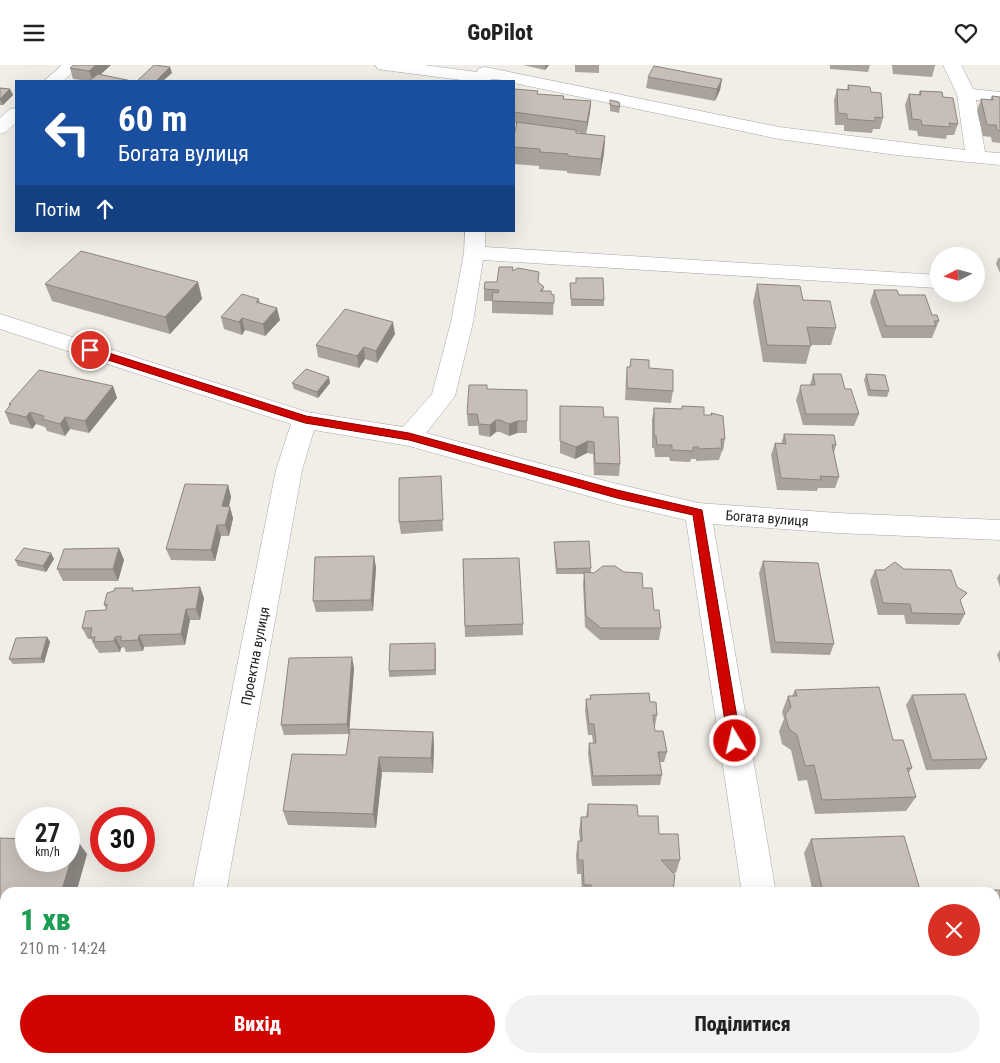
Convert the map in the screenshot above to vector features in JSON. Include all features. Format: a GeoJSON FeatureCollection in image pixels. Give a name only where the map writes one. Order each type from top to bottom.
{"type":"FeatureCollection","features":[{"type":"Feature","properties":{"kind":"street"},"geometry":{"type":"LineString","coordinates":[[54,80],[72,65]]}},
{"type":"Feature","properties":{"kind":"street"},"geometry":{"type":"LineString","coordinates":[[384,65],[485,74],[515,80]]}},
{"type":"Feature","properties":{"kind":"street"},"geometry":{"type":"LineString","coordinates":[[952,65],[966,94],[976,157]]}},
{"type":"Feature","properties":{"kind":"street"},"geometry":{"type":"LineString","coordinates":[[515,80],[787,135],[868,146],[1000,159]]}},
{"type":"Feature","properties":{"kind":"street"},"geometry":{"type":"LineString","coordinates":[[966,94],[1000,97]]}},
{"type":"Feature","properties":{"kind":"street"},"geometry":{"type":"LineString","coordinates":[[0,128],[15,114]]}},
{"type":"Feature","properties":{"kind":"street"},"geometry":{"type":"LineString","coordinates":[[409,437],[443,396],[462,321],[474,242],[930,280]]}},
{"type":"Feature","properties":{"kind":"street","name":"Богата вулиця"},"geometry":{"type":"LineString","coordinates":[[0,321],[305,420],[409,437],[617,494],[698,513],[838,523],[1000,529]]}},
{"type":"Feature","properties":{"kind":"street","name":"Проектна вулиця"},"geometry":{"type":"LineString","coordinates":[[210,887],[289,470],[305,420]]}},
{"type":"Feature","properties":{"kind":"street"},"geometry":{"type":"LineString","coordinates":[[698,513],[758,887]]}},
{"type":"Feature","properties":{"kind":"building"},"geometry":{"type":"Polygon","coordinates":[[[73,65],[96,65],[89,71],[70,68],[73,65]]]}},
{"type":"Feature","properties":{"kind":"building"},"geometry":{"type":"Polygon","coordinates":[[[154,65],[170,67],[157,80],[138,80],[154,65]]]}},
{"type":"Feature","properties":{"kind":"building"},"geometry":{"type":"Polygon","coordinates":[[[654,66],[722,79],[717,89],[648,77],[654,66]]]}},
{"type":"Feature","properties":{"kind":"building"},"geometry":{"type":"Polygon","coordinates":[[[98,74],[127,80],[90,80],[98,74]]]}},
{"type":"Feature","properties":{"kind":"building"},"geometry":{"type":"Polygon","coordinates":[[[848,85],[870,87],[871,92],[881,93],[883,118],[875,117],[875,121],[847,119],[847,114],[838,113],[837,89],[849,90],[848,85]]]}},
{"type":"Feature","properties":{"kind":"building"},"geometry":{"type":"Polygon","coordinates":[[[0,88],[10,89],[0,99],[0,88]]]}},
{"type":"Feature","properties":{"kind":"building"},"geometry":{"type":"Polygon","coordinates":[[[515,89],[538,91],[537,94],[564,96],[563,99],[591,101],[587,122],[515,112],[515,89]]]}},
{"type":"Feature","properties":{"kind":"building"},"geometry":{"type":"Polygon","coordinates":[[[920,91],[942,92],[943,97],[953,98],[958,124],[949,123],[950,127],[922,125],[921,120],[912,119],[909,94],[921,95],[920,91]]]}},
{"type":"Feature","properties":{"kind":"building"},"geometry":{"type":"Polygon","coordinates":[[[992,96],[1000,97],[1000,131],[997,130],[996,125],[987,125],[981,99],[993,100],[992,96]]]}},
{"type":"Feature","properties":{"kind":"building"},"geometry":{"type":"Polygon","coordinates":[[[610,100],[619,102],[620,107],[610,105],[610,100]]]}},
{"type":"Feature","properties":{"kind":"building"},"geometry":{"type":"Polygon","coordinates":[[[517,122],[576,130],[576,133],[605,136],[601,159],[568,156],[568,154],[540,152],[540,149],[515,147],[517,122]]]}},
{"type":"Feature","properties":{"kind":"building"},"geometry":{"type":"Polygon","coordinates":[[[81,251],[198,282],[165,317],[45,284],[81,251]]]}},
{"type":"Feature","properties":{"kind":"building"},"geometry":{"type":"Polygon","coordinates":[[[499,267],[513,267],[512,271],[518,268],[539,272],[538,282],[544,287],[540,291],[551,291],[551,294],[554,295],[554,303],[492,301],[493,292],[498,293],[499,290],[484,289],[485,282],[497,282],[499,267]]]}},
{"type":"Feature","properties":{"kind":"building"},"geometry":{"type":"Polygon","coordinates":[[[576,278],[603,278],[604,300],[571,299],[570,283],[576,283],[576,278]]]}},
{"type":"Feature","properties":{"kind":"building"},"geometry":{"type":"Polygon","coordinates":[[[757,284],[800,286],[803,300],[830,301],[836,328],[807,327],[811,346],[767,345],[757,284]]]}},
{"type":"Feature","properties":{"kind":"building"},"geometry":{"type":"Polygon","coordinates":[[[874,290],[897,290],[899,295],[925,295],[932,315],[937,315],[939,321],[934,321],[936,326],[886,326],[874,290]]]}},
{"type":"Feature","properties":{"kind":"building"},"geometry":{"type":"Polygon","coordinates":[[[242,294],[259,299],[256,302],[277,308],[263,324],[242,318],[239,322],[221,317],[242,294]]]}},
{"type":"Feature","properties":{"kind":"building"},"geometry":{"type":"Polygon","coordinates":[[[345,309],[393,322],[376,351],[364,347],[357,356],[316,345],[345,309]]]}},
{"type":"Feature","properties":{"kind":"building"},"geometry":{"type":"Polygon","coordinates":[[[631,359],[649,360],[649,368],[673,370],[673,391],[627,388],[627,367],[630,367],[631,359]]]}},
{"type":"Feature","properties":{"kind":"building"},"geometry":{"type":"Polygon","coordinates":[[[306,369],[329,377],[317,392],[292,383],[306,369]]]}},
{"type":"Feature","properties":{"kind":"building"},"geometry":{"type":"Polygon","coordinates":[[[39,370],[113,386],[85,421],[65,417],[60,424],[42,419],[44,416],[30,412],[26,417],[5,412],[11,404],[9,404],[39,370]]]}},
{"type":"Feature","properties":{"kind":"building"},"geometry":{"type":"Polygon","coordinates":[[[813,374],[841,374],[845,389],[851,389],[859,414],[806,414],[800,388],[801,385],[815,385],[813,374]]]}},
{"type":"Feature","properties":{"kind":"building"},"geometry":{"type":"Polygon","coordinates":[[[866,374],[885,375],[889,391],[870,390],[866,374]]]}},
{"type":"Feature","properties":{"kind":"building"},"geometry":{"type":"Polygon","coordinates":[[[469,385],[487,385],[487,389],[527,390],[527,421],[509,424],[496,420],[490,425],[479,424],[477,414],[467,414],[469,385]]]}},
{"type":"Feature","properties":{"kind":"building"},"geometry":{"type":"Polygon","coordinates":[[[560,406],[603,407],[604,417],[618,417],[620,464],[595,463],[594,442],[588,441],[576,447],[560,441],[560,406]]]}},
{"type":"Feature","properties":{"kind":"building"},"geometry":{"type":"Polygon","coordinates":[[[682,406],[704,407],[704,415],[712,415],[711,413],[723,416],[725,439],[721,439],[722,448],[698,449],[699,447],[693,447],[693,451],[672,450],[672,445],[657,445],[656,436],[654,436],[654,408],[682,409],[682,406]]]}},
{"type":"Feature","properties":{"kind":"building"},"geometry":{"type":"Polygon","coordinates":[[[784,434],[834,435],[836,445],[832,445],[839,477],[820,476],[821,480],[781,478],[775,443],[786,444],[784,434]]]}},
{"type":"Feature","properties":{"kind":"building"},"geometry":{"type":"Polygon","coordinates":[[[441,476],[443,520],[399,522],[399,478],[441,476]]]}},
{"type":"Feature","properties":{"kind":"building"},"geometry":{"type":"Polygon","coordinates":[[[185,484],[228,485],[222,506],[230,507],[225,525],[217,525],[211,550],[166,549],[185,484]]]}},
{"type":"Feature","properties":{"kind":"building"},"geometry":{"type":"Polygon","coordinates":[[[589,541],[591,568],[557,569],[554,542],[589,541]]]}},
{"type":"Feature","properties":{"kind":"building"},"geometry":{"type":"Polygon","coordinates":[[[24,548],[51,553],[43,566],[15,560],[24,548]]]}},
{"type":"Feature","properties":{"kind":"building"},"geometry":{"type":"Polygon","coordinates":[[[119,548],[113,569],[57,569],[64,549],[119,548]]]}},
{"type":"Feature","properties":{"kind":"building"},"geometry":{"type":"Polygon","coordinates":[[[374,556],[371,600],[313,601],[315,557],[374,556]]]}},
{"type":"Feature","properties":{"kind":"building"},"geometry":{"type":"Polygon","coordinates":[[[519,558],[523,624],[465,626],[463,559],[519,558]]]}},
{"type":"Feature","properties":{"kind":"building"},"geometry":{"type":"Polygon","coordinates":[[[763,561],[818,563],[834,644],[775,642],[763,561]]]}},
{"type":"Feature","properties":{"kind":"building"},"geometry":{"type":"Polygon","coordinates":[[[895,562],[904,569],[951,570],[957,587],[967,593],[960,600],[965,614],[912,613],[910,604],[883,603],[875,570],[884,570],[895,562]]]}},
{"type":"Feature","properties":{"kind":"building"},"geometry":{"type":"Polygon","coordinates":[[[603,566],[615,566],[624,572],[642,573],[643,588],[652,588],[654,610],[659,610],[661,628],[601,628],[586,616],[584,572],[594,573],[603,566]]]}},
{"type":"Feature","properties":{"kind":"building"},"geometry":{"type":"Polygon","coordinates":[[[200,587],[196,609],[186,609],[181,634],[139,635],[138,640],[121,641],[121,636],[115,637],[114,641],[94,642],[95,637],[90,637],[92,628],[82,628],[86,611],[106,610],[107,604],[104,605],[107,593],[114,591],[115,588],[133,588],[132,591],[200,587]]]}},
{"type":"Feature","properties":{"kind":"building"},"geometry":{"type":"Polygon","coordinates":[[[47,637],[41,658],[9,659],[16,638],[47,637]]]}},
{"type":"Feature","properties":{"kind":"building"},"geometry":{"type":"Polygon","coordinates":[[[435,643],[435,670],[389,671],[390,644],[435,643]]]}},
{"type":"Feature","properties":{"kind":"building"},"geometry":{"type":"Polygon","coordinates":[[[352,657],[347,724],[281,725],[289,658],[352,657]]]}},
{"type":"Feature","properties":{"kind":"building"},"geometry":{"type":"Polygon","coordinates":[[[879,687],[893,740],[903,740],[912,768],[907,768],[916,797],[822,800],[814,765],[805,766],[797,735],[789,729],[785,715],[791,707],[788,696],[797,696],[795,690],[879,687]]]}},
{"type":"Feature","properties":{"kind":"building"},"geometry":{"type":"Polygon","coordinates":[[[649,693],[650,702],[656,702],[657,715],[653,715],[655,731],[663,731],[667,752],[658,752],[662,775],[593,776],[589,743],[596,743],[594,724],[589,724],[586,699],[591,699],[590,695],[649,693]]]}},
{"type":"Feature","properties":{"kind":"building"},"geometry":{"type":"Polygon","coordinates":[[[965,694],[987,759],[932,760],[912,695],[965,694]]]}},
{"type":"Feature","properties":{"kind":"building"},"geometry":{"type":"Polygon","coordinates":[[[350,729],[433,732],[431,758],[379,757],[373,814],[283,811],[292,754],[346,755],[350,729]]]}},
{"type":"Feature","properties":{"kind":"building"},"geometry":{"type":"Polygon","coordinates":[[[588,804],[637,805],[638,816],[658,816],[659,834],[678,834],[680,860],[661,860],[675,875],[673,887],[591,887],[591,885],[584,885],[583,860],[578,860],[578,841],[582,841],[581,817],[588,817],[588,804]]]}},
{"type":"Feature","properties":{"kind":"building"},"geometry":{"type":"Polygon","coordinates":[[[904,836],[919,887],[822,887],[811,839],[904,836]]]}},
{"type":"Feature","properties":{"kind":"building"},"geometry":{"type":"Polygon","coordinates":[[[0,838],[15,839],[15,872],[67,872],[63,887],[0,887],[0,838]]]}},
{"type":"Feature","properties":{"kind":"route"},"geometry":{"type":"LineString","coordinates":[[90,350],[305,420],[409,437],[617,494],[698,513],[735,741]]}}]}
